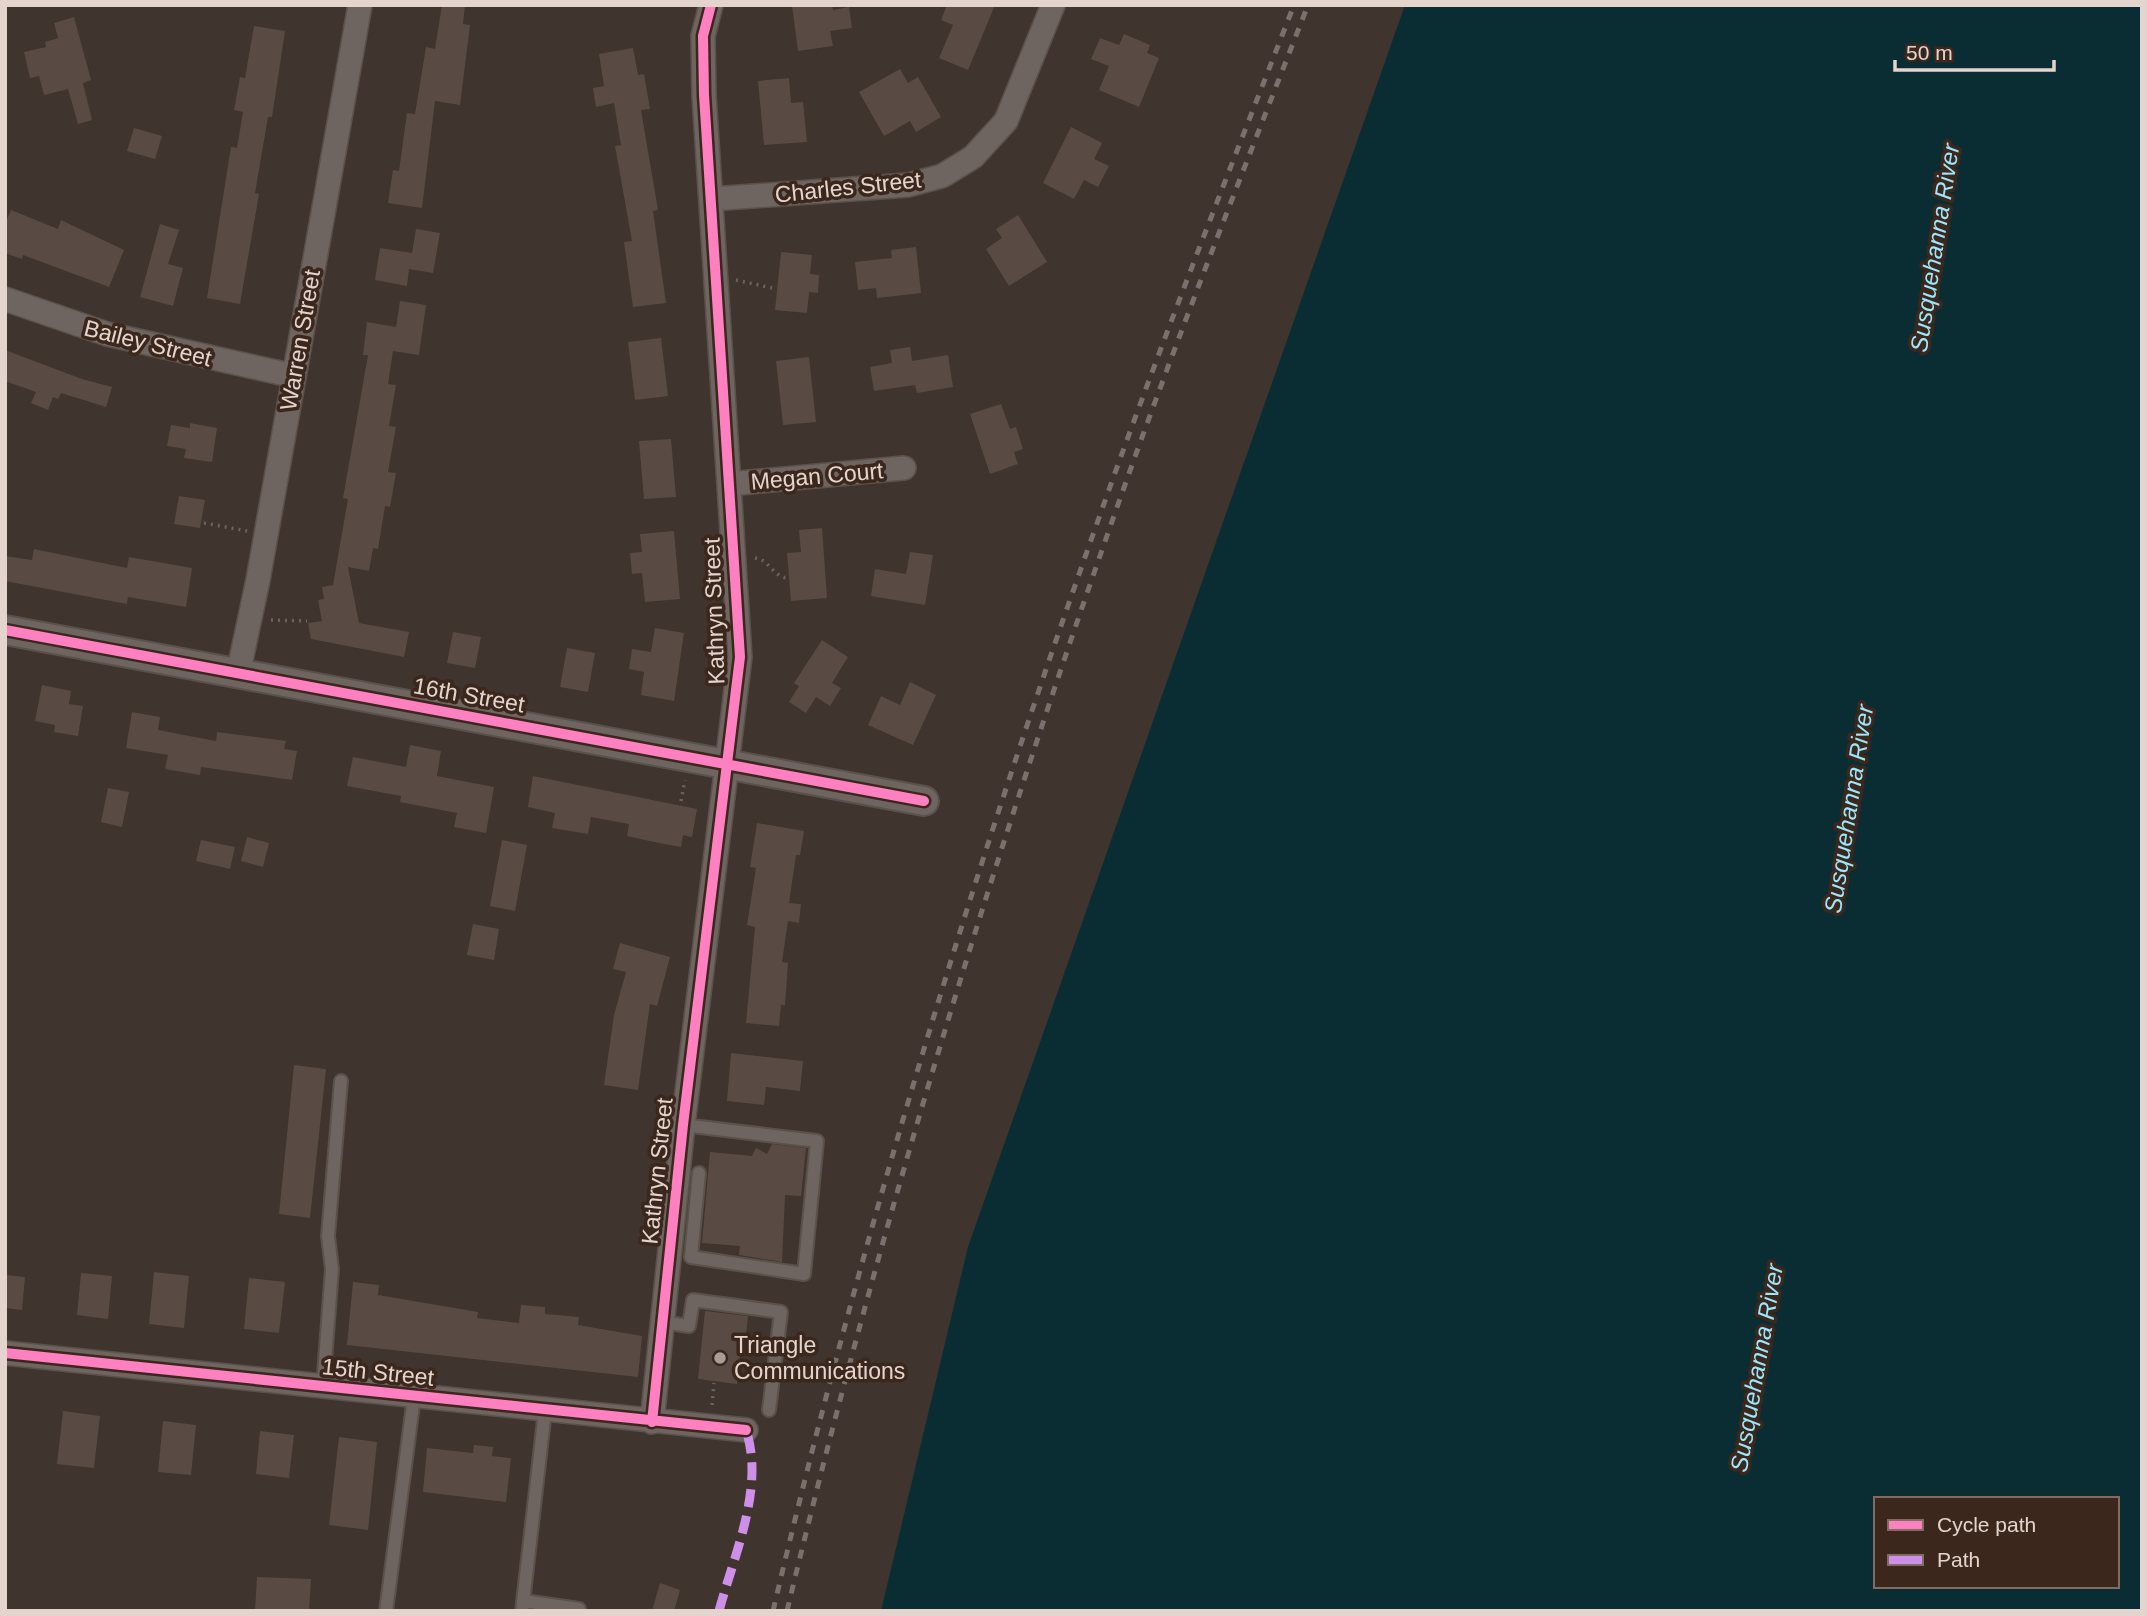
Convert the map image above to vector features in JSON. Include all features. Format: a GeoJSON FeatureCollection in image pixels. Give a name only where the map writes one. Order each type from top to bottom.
{"type":"FeatureCollection","features":[{"type":"Feature","properties":{"kind":"street","name":"Warren Street"},"geometry":{"type":"LineString","coordinates":[[238,674],[266,535],[360,5]]}},
{"type":"Feature","properties":{"kind":"street","name":"Kathryn Street"},"geometry":{"type":"LineString","coordinates":[[652,1422],[683,1125],[740,657],[703,57],[703,36],[711,5]]}},
{"type":"Feature","properties":{"kind":"street","name":"Charles Street"},"geometry":{"type":"LineString","coordinates":[[712,200],[908,185],[942,176],[972,157],[1006,121],[1053,5]]}},
{"type":"Feature","properties":{"kind":"street","name":"Bailey Street"},"geometry":{"type":"LineString","coordinates":[[5,299],[107,334],[294,376]]}},
{"type":"Feature","properties":{"kind":"street","name":"Megan Court"},"geometry":{"type":"LineString","coordinates":[[729,484],[904,468]]}},
{"type":"Feature","properties":{"kind":"street","name":"16th Street"},"geometry":{"type":"LineString","coordinates":[[5,630],[924,801]]}},
{"type":"Feature","properties":{"kind":"street","name":"15th Street"},"geometry":{"type":"LineString","coordinates":[[5,1353],[746,1430]]}},
{"type":"Feature","properties":{"kind":"lane"},"geometry":{"type":"LineString","coordinates":[[323,1387],[332,1269],[328,1236],[341,1081]]}},
{"type":"Feature","properties":{"kind":"lane"},"geometry":{"type":"LineString","coordinates":[[683,1125],[817,1141],[804,1274],[691,1257],[699,1173]]}},
{"type":"Feature","properties":{"kind":"lane"},"geometry":{"type":"LineString","coordinates":[[661,1322],[689,1326],[693,1300],[781,1312],[769,1410]]}},
{"type":"Feature","properties":{"kind":"lane"},"geometry":{"type":"LineString","coordinates":[[386,1611],[414,1397]]}},
{"type":"Feature","properties":{"kind":"lane"},"geometry":{"type":"LineString","coordinates":[[545,1411],[523,1606],[579,1609]]}},
{"type":"Feature","properties":{"kind":"path"},"geometry":{"type":"LineString","coordinates":[[716,271],[748,284],[772,288]]}},
{"type":"Feature","properties":{"kind":"path"},"geometry":{"type":"LineString","coordinates":[[205,523],[266,535]]}},
{"type":"Feature","properties":{"kind":"path"},"geometry":{"type":"LineString","coordinates":[[734,558],[761,559],[774,573],[787,578]]}},
{"type":"Feature","properties":{"kind":"path"},"geometry":{"type":"LineString","coordinates":[[250,616],[281,622],[307,621]]}},
{"type":"Feature","properties":{"kind":"water","name":"Susquehanna River"},"geometry":{"type":"Polygon","coordinates":[[[1405,5],[2142,5],[2142,1611],[881,1611],[968,1247],[1405,5]]]}},
{"type":"Feature","properties":{"kind":"building"},"geometry":{"type":"Polygon","coordinates":[[[442,5],[465,5],[463,24],[470,25],[460,105],[435,101],[422,208],[388,203],[393,170],[399,171],[407,113],[415,114],[426,47],[435,49],[442,5]]]}},
{"type":"Feature","properties":{"kind":"building"},"geometry":{"type":"Polygon","coordinates":[[[792,5],[832,5],[833,10],[849,7],[852,28],[830,31],[833,46],[798,51],[792,5]]]}},
{"type":"Feature","properties":{"kind":"building"},"geometry":{"type":"Polygon","coordinates":[[[947,5],[995,5],[968,70],[939,58],[953,25],[941,20],[947,5]]]}},
{"type":"Feature","properties":{"kind":"building"},"geometry":{"type":"Polygon","coordinates":[[[74,17],[91,80],[83,83],[92,120],[78,124],[68,89],[44,95],[39,76],[30,78],[24,52],[46,47],[45,42],[58,38],[54,23],[74,17]]]}},
{"type":"Feature","properties":{"kind":"building"},"geometry":{"type":"Polygon","coordinates":[[[254,26],[285,31],[272,117],[268,117],[255,193],[259,194],[240,304],[207,298],[231,147],[237,148],[243,112],[234,110],[240,77],[245,78],[254,26]]]}},
{"type":"Feature","properties":{"kind":"building"},"geometry":{"type":"Polygon","coordinates":[[[1124,34],[1150,45],[1147,53],[1159,58],[1139,107],[1099,90],[1109,66],[1091,59],[1100,38],[1119,45],[1124,34]]]}},
{"type":"Feature","properties":{"kind":"building"},"geometry":{"type":"Polygon","coordinates":[[[633,48],[638,75],[644,74],[650,109],[641,110],[658,210],[653,211],[666,303],[633,307],[624,242],[632,241],[615,146],[621,145],[614,103],[596,107],[593,88],[604,86],[599,54],[633,48]]]}},
{"type":"Feature","properties":{"kind":"building"},"geometry":{"type":"Polygon","coordinates":[[[900,69],[908,83],[918,77],[941,117],[916,132],[910,121],[884,136],[859,92],[900,69]]]}},
{"type":"Feature","properties":{"kind":"building"},"geometry":{"type":"Polygon","coordinates":[[[789,78],[791,103],[803,102],[807,142],[764,145],[758,81],[789,78]]]}},
{"type":"Feature","properties":{"kind":"building"},"geometry":{"type":"Polygon","coordinates":[[[1071,127],[1102,143],[1094,159],[1109,166],[1098,187],[1084,180],[1074,199],[1043,183],[1071,127]]]}},
{"type":"Feature","properties":{"kind":"building"},"geometry":{"type":"Polygon","coordinates":[[[134,128],[162,136],[155,159],[127,151],[134,128]]]}},
{"type":"Feature","properties":{"kind":"building"},"geometry":{"type":"Polygon","coordinates":[[[11,210],[58,229],[61,220],[124,250],[109,287],[23,255],[22,259],[5,253],[5,224],[11,210]]]}},
{"type":"Feature","properties":{"kind":"building"},"geometry":{"type":"Polygon","coordinates":[[[1018,215],[1047,262],[1009,286],[986,249],[1002,238],[996,229],[1018,215]]]}},
{"type":"Feature","properties":{"kind":"building"},"geometry":{"type":"Polygon","coordinates":[[[160,224],[179,230],[168,264],[183,268],[173,306],[140,297],[160,224]]]}},
{"type":"Feature","properties":{"kind":"building"},"geometry":{"type":"Polygon","coordinates":[[[416,229],[440,233],[433,273],[409,269],[407,286],[375,280],[380,248],[412,253],[416,229]]]}},
{"type":"Feature","properties":{"kind":"building"},"geometry":{"type":"Polygon","coordinates":[[[916,247],[921,293],[877,298],[876,288],[858,290],[855,262],[892,258],[891,250],[916,247]]]}},
{"type":"Feature","properties":{"kind":"building"},"geometry":{"type":"Polygon","coordinates":[[[781,252],[812,255],[810,274],[819,275],[818,293],[809,292],[807,313],[775,310],[781,252]]]}},
{"type":"Feature","properties":{"kind":"building"},"geometry":{"type":"Polygon","coordinates":[[[400,301],[426,305],[419,355],[393,351],[388,384],[396,385],[389,426],[396,427],[388,472],[396,473],[390,507],[385,506],[378,549],[373,548],[369,571],[348,567],[359,623],[409,632],[404,657],[311,639],[308,623],[322,621],[318,600],[324,599],[322,587],[333,585],[348,499],[343,498],[368,355],[363,355],[367,322],[396,327],[400,301]]]}},
{"type":"Feature","properties":{"kind":"building"},"geometry":{"type":"Polygon","coordinates":[[[661,338],[668,396],[635,400],[628,342],[661,338]]]}},
{"type":"Feature","properties":{"kind":"building"},"geometry":{"type":"Polygon","coordinates":[[[910,347],[912,361],[948,355],[953,387],[917,393],[915,385],[874,391],[870,367],[892,363],[890,350],[910,347]]]}},
{"type":"Feature","properties":{"kind":"building"},"geometry":{"type":"Polygon","coordinates":[[[5,350],[82,379],[112,387],[106,407],[61,393],[58,399],[53,397],[48,410],[31,403],[36,392],[5,381],[5,350]]]}},
{"type":"Feature","properties":{"kind":"building"},"geometry":{"type":"Polygon","coordinates":[[[809,357],[816,422],[783,425],[776,361],[809,357]]]}},
{"type":"Feature","properties":{"kind":"building"},"geometry":{"type":"Polygon","coordinates":[[[1001,404],[1010,429],[1016,427],[1023,449],[1014,452],[1018,464],[990,474],[970,414],[1001,404]]]}},
{"type":"Feature","properties":{"kind":"building"},"geometry":{"type":"Polygon","coordinates":[[[190,423],[217,428],[212,462],[184,458],[186,449],[167,446],[171,425],[190,428],[190,423]]]}},
{"type":"Feature","properties":{"kind":"building"},"geometry":{"type":"Polygon","coordinates":[[[671,439],[676,497],[644,499],[639,441],[671,439]]]}},
{"type":"Feature","properties":{"kind":"building"},"geometry":{"type":"Polygon","coordinates":[[[179,496],[205,500],[200,528],[174,524],[179,496]]]}},
{"type":"Feature","properties":{"kind":"building"},"geometry":{"type":"Polygon","coordinates":[[[822,528],[827,598],[791,601],[787,553],[801,552],[799,530],[822,528]]]}},
{"type":"Feature","properties":{"kind":"building"},"geometry":{"type":"Polygon","coordinates":[[[674,531],[680,599],[645,602],[642,573],[632,574],[630,553],[642,552],[640,534],[674,531]]]}},
{"type":"Feature","properties":{"kind":"building"},"geometry":{"type":"Polygon","coordinates":[[[34,549],[127,568],[129,557],[192,568],[186,607],[128,597],[127,604],[5,581],[5,556],[32,560],[34,549]]]}},
{"type":"Feature","properties":{"kind":"building"},"geometry":{"type":"Polygon","coordinates":[[[910,552],[933,555],[925,605],[871,596],[875,569],[906,574],[910,552]]]}},
{"type":"Feature","properties":{"kind":"building"},"geometry":{"type":"Polygon","coordinates":[[[655,628],[684,633],[674,701],[641,695],[644,672],[629,669],[632,649],[651,652],[655,628]]]}},
{"type":"Feature","properties":{"kind":"building"},"geometry":{"type":"Polygon","coordinates":[[[453,632],[481,637],[475,668],[447,663],[453,632]]]}},
{"type":"Feature","properties":{"kind":"building"},"geometry":{"type":"Polygon","coordinates":[[[822,640],[848,657],[832,683],[841,688],[830,706],[816,697],[806,713],[789,702],[799,686],[794,683],[822,640]]]}},
{"type":"Feature","properties":{"kind":"building"},"geometry":{"type":"Polygon","coordinates":[[[567,648],[595,653],[588,692],[560,687],[567,648]]]}},
{"type":"Feature","properties":{"kind":"building"},"geometry":{"type":"Polygon","coordinates":[[[910,682],[936,695],[913,745],[868,725],[881,696],[900,705],[910,682]]]}},
{"type":"Feature","properties":{"kind":"building"},"geometry":{"type":"Polygon","coordinates":[[[42,685],[71,691],[69,704],[83,706],[78,736],[54,732],[55,725],[35,721],[42,685]]]}},
{"type":"Feature","properties":{"kind":"building"},"geometry":{"type":"Polygon","coordinates":[[[132,712],[160,717],[158,730],[216,741],[217,732],[286,741],[284,749],[297,751],[292,780],[201,767],[200,775],[165,769],[168,755],[126,748],[132,712]]]}},
{"type":"Feature","properties":{"kind":"building"},"geometry":{"type":"Polygon","coordinates":[[[410,745],[441,751],[437,776],[494,787],[486,833],[454,827],[457,813],[400,802],[401,796],[347,786],[353,757],[406,767],[410,745]]]}},
{"type":"Feature","properties":{"kind":"building"},"geometry":{"type":"Polygon","coordinates":[[[533,776],[697,809],[692,837],[683,835],[681,847],[659,843],[627,836],[629,824],[591,817],[588,834],[552,828],[555,813],[528,807],[533,776]]]}},
{"type":"Feature","properties":{"kind":"building"},"geometry":{"type":"Polygon","coordinates":[[[108,788],[129,792],[122,827],[101,822],[108,788]]]}},
{"type":"Feature","properties":{"kind":"building"},"geometry":{"type":"Polygon","coordinates":[[[757,823],[804,831],[800,855],[796,855],[789,903],[801,904],[799,923],[788,921],[782,962],[788,963],[785,1005],[781,1005],[779,1026],[746,1023],[755,927],[747,925],[756,868],[750,867],[757,823]]]}},
{"type":"Feature","properties":{"kind":"building"},"geometry":{"type":"Polygon","coordinates":[[[247,837],[269,843],[263,867],[241,861],[247,837]]]}},
{"type":"Feature","properties":{"kind":"building"},"geometry":{"type":"Polygon","coordinates":[[[201,840],[235,847],[230,869],[196,861],[201,840]]]}},
{"type":"Feature","properties":{"kind":"building"},"geometry":{"type":"Polygon","coordinates":[[[502,840],[527,845],[515,911],[490,906],[502,840]]]}},
{"type":"Feature","properties":{"kind":"building"},"geometry":{"type":"Polygon","coordinates":[[[473,924],[499,929],[494,960],[467,955],[473,924]]]}},
{"type":"Feature","properties":{"kind":"building"},"geometry":{"type":"Polygon","coordinates":[[[620,943],[670,957],[657,1006],[650,1004],[638,1090],[604,1085],[614,1015],[626,972],[613,969],[620,943]]]}},
{"type":"Feature","properties":{"kind":"building"},"geometry":{"type":"Polygon","coordinates":[[[731,1053],[803,1061],[800,1091],[766,1087],[764,1105],[727,1101],[731,1053]]]}},
{"type":"Feature","properties":{"kind":"building"},"geometry":{"type":"Polygon","coordinates":[[[294,1065],[326,1069],[310,1218],[279,1214],[294,1065]]]}},
{"type":"Feature","properties":{"kind":"building"},"geometry":{"type":"Polygon","coordinates":[[[772,1144],[806,1148],[801,1196],[785,1195],[782,1262],[739,1255],[740,1246],[702,1243],[710,1152],[752,1156],[756,1148],[767,1154],[772,1144]]]}},
{"type":"Feature","properties":{"kind":"building"},"geometry":{"type":"Polygon","coordinates":[[[154,1272],[189,1276],[184,1328],[149,1324],[154,1272]]]}},
{"type":"Feature","properties":{"kind":"building"},"geometry":{"type":"Polygon","coordinates":[[[81,1273],[112,1276],[108,1319],[77,1315],[81,1273]]]}},
{"type":"Feature","properties":{"kind":"building"},"geometry":{"type":"Polygon","coordinates":[[[5,1275],[25,1277],[22,1310],[5,1308],[5,1275]]]}},
{"type":"Feature","properties":{"kind":"building"},"geometry":{"type":"Polygon","coordinates":[[[249,1278],[285,1282],[279,1333],[244,1329],[249,1278]]]}},
{"type":"Feature","properties":{"kind":"building"},"geometry":{"type":"Polygon","coordinates":[[[353,1282],[379,1285],[378,1295],[478,1312],[477,1318],[519,1323],[521,1305],[545,1307],[545,1314],[579,1317],[578,1325],[642,1336],[638,1377],[347,1345],[353,1282]]]}},
{"type":"Feature","properties":{"kind":"building","name":"Triangle Communications"},"geometry":{"type":"Polygon","coordinates":[[[705,1311],[748,1316],[746,1336],[742,1335],[737,1384],[698,1379],[705,1311]]]}},
{"type":"Feature","properties":{"kind":"building"},"geometry":{"type":"Polygon","coordinates":[[[63,1411],[100,1416],[94,1468],[57,1464],[63,1411]]]}},
{"type":"Feature","properties":{"kind":"building"},"geometry":{"type":"Polygon","coordinates":[[[163,1421],[196,1425],[191,1475],[158,1472],[163,1421]]]}},
{"type":"Feature","properties":{"kind":"building"},"geometry":{"type":"Polygon","coordinates":[[[260,1431],[294,1435],[289,1478],[256,1474],[260,1431]]]}},
{"type":"Feature","properties":{"kind":"building"},"geometry":{"type":"Polygon","coordinates":[[[339,1437],[377,1442],[368,1530],[329,1525],[339,1437]]]}},
{"type":"Feature","properties":{"kind":"building"},"geometry":{"type":"Polygon","coordinates":[[[474,1445],[493,1447],[492,1456],[511,1458],[506,1502],[423,1492],[427,1448],[473,1453],[474,1445]]]}},
{"type":"Feature","properties":{"kind":"building"},"geometry":{"type":"Polygon","coordinates":[[[257,1577],[311,1579],[309,1611],[255,1611],[257,1577]]]}},
{"type":"Feature","properties":{"kind":"building"},"geometry":{"type":"Polygon","coordinates":[[[660,1583],[680,1590],[674,1611],[652,1611],[660,1583]]]}},
{"type":"Feature","properties":{"kind":"railway"},"geometry":{"type":"LineString","coordinates":[[773,1611],[806,1474],[879,1201],[960,930],[1095,529],[1192,266],[1294,5]]}},
{"type":"Feature","properties":{"kind":"railway"},"geometry":{"type":"LineString","coordinates":[[787,1611],[821,1472],[896,1195],[1023,784],[1138,449],[1308,5]]}},
{"type":"Feature","properties":{"kind":"marked path"},"geometry":{"type":"LineString","coordinates":[[719,1611],[750,1498],[751,1452],[746,1430]]}},
{"type":"Feature","properties":{"kind":"cycle path"},"geometry":{"type":"LineString","coordinates":[[652,1422],[683,1125],[740,657],[704,95],[703,36],[711,5]]}},
{"type":"Feature","properties":{"kind":"cycle path"},"geometry":{"type":"LineString","coordinates":[[5,630],[924,801]]}},
{"type":"Feature","properties":{"kind":"cycle path"},"geometry":{"type":"LineString","coordinates":[[5,1353],[746,1430]]}},
{"type":"Feature","properties":{"kind":"place","name":"Triangle Communications"},"geometry":{"type":"Point","coordinates":[720,1358]}}]}
